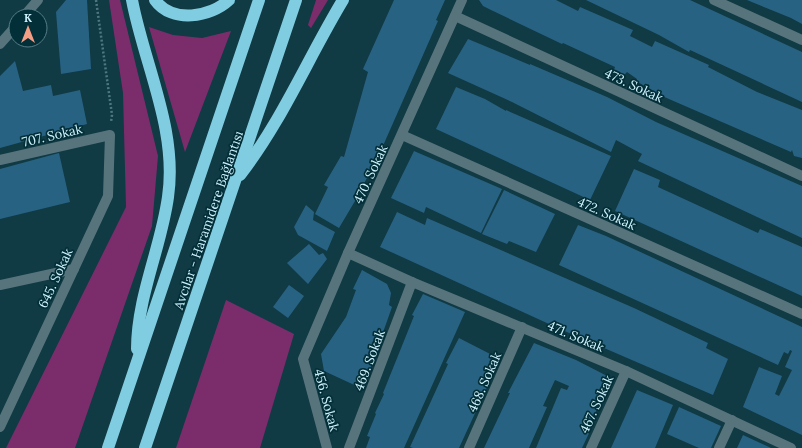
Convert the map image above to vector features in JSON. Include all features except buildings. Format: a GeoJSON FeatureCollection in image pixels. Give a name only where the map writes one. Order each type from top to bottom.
{"type":"FeatureCollection","features":[{"type":"Feature","properties":{"kind":"highway"},"geometry":{"type":"LineString","coordinates":[[132,0],[160,106],[168,143],[169,171],[168,196],[140,318],[137,362]]}},
{"type":"Feature","properties":{"kind":"highway"},"geometry":{"type":"LineString","coordinates":[[155,0],[169,11],[185,16],[204,14],[224,5],[229,0]]}},
{"type":"Feature","properties":{"kind":"highway","name":"Avcılar - Haramidere Bağlantısı"},"geometry":{"type":"LineString","coordinates":[[108,448],[259,0]]}},
{"type":"Feature","properties":{"kind":"highway","name":"Avcılar - Haramidere Bağlantısı"},"geometry":{"type":"LineString","coordinates":[[145,448],[296,0]]}},
{"type":"Feature","properties":{"kind":"highway"},"geometry":{"type":"LineString","coordinates":[[234,184],[258,153],[343,0]]}},
{"type":"Feature","properties":{"kind":"street"},"geometry":{"type":"LineString","coordinates":[[31,8],[38,0]]}},
{"type":"Feature","properties":{"kind":"street","name":"470. Sokak"},"geometry":{"type":"LineString","coordinates":[[303,359],[348,253],[462,0]]}},
{"type":"Feature","properties":{"kind":"street"},"geometry":{"type":"LineString","coordinates":[[714,0],[802,40]]}},
{"type":"Feature","properties":{"kind":"street","name":"473. Sokak"},"geometry":{"type":"LineString","coordinates":[[455,16],[802,176]]}},
{"type":"Feature","properties":{"kind":"street"},"geometry":{"type":"LineString","coordinates":[[0,44],[8,35]]}},
{"type":"Feature","properties":{"kind":"street","name":"707. Sokak"},"geometry":{"type":"LineString","coordinates":[[0,160],[110,135]]}},
{"type":"Feature","properties":{"kind":"street","name":"645. Sokak"},"geometry":{"type":"LineString","coordinates":[[0,427],[108,196],[110,135]]}},
{"type":"Feature","properties":{"kind":"street","name":"472. Sokak"},"geometry":{"type":"LineString","coordinates":[[402,135],[802,314]]}},
{"type":"Feature","properties":{"kind":"street","name":"471. Sokak"},"geometry":{"type":"LineString","coordinates":[[348,253],[412,282],[626,371],[791,448]]}},
{"type":"Feature","properties":{"kind":"street"},"geometry":{"type":"LineString","coordinates":[[0,285],[74,269]]}},
{"type":"Feature","properties":{"kind":"street","name":"469. Sokak"},"geometry":{"type":"LineString","coordinates":[[349,448],[412,282]]}},
{"type":"Feature","properties":{"kind":"street","name":"468. Sokak"},"geometry":{"type":"LineString","coordinates":[[469,448],[522,327]]}},
{"type":"Feature","properties":{"kind":"street","name":"456. Sokak"},"geometry":{"type":"LineString","coordinates":[[303,359],[327,448]]}},
{"type":"Feature","properties":{"kind":"street","name":"467. Sokak"},"geometry":{"type":"LineString","coordinates":[[591,448],[626,371]]}},
{"type":"Feature","properties":{"kind":"street"},"geometry":{"type":"LineString","coordinates":[[719,448],[732,420]]}},
{"type":"Feature","properties":{"kind":"path"},"geometry":{"type":"LineString","coordinates":[[96,0],[112,114],[110,135]]}},
{"type":"Feature","properties":{"kind":"shaded area"},"geometry":{"type":"Polygon","coordinates":[[[109,0],[120,0],[158,156],[152,226],[75,448],[6,448],[126,207],[123,93],[109,0]]]}},
{"type":"Feature","properties":{"kind":"shaded area"},"geometry":{"type":"Polygon","coordinates":[[[316,0],[328,0],[311,28],[308,25],[316,0]]]}},
{"type":"Feature","properties":{"kind":"shaded area"},"geometry":{"type":"Polygon","coordinates":[[[149,27],[173,35],[202,38],[231,31],[185,152],[149,27]]]}},
{"type":"Feature","properties":{"kind":"shaded area"},"geometry":{"type":"Polygon","coordinates":[[[226,300],[294,334],[260,448],[176,448],[226,300]]]}}]}
